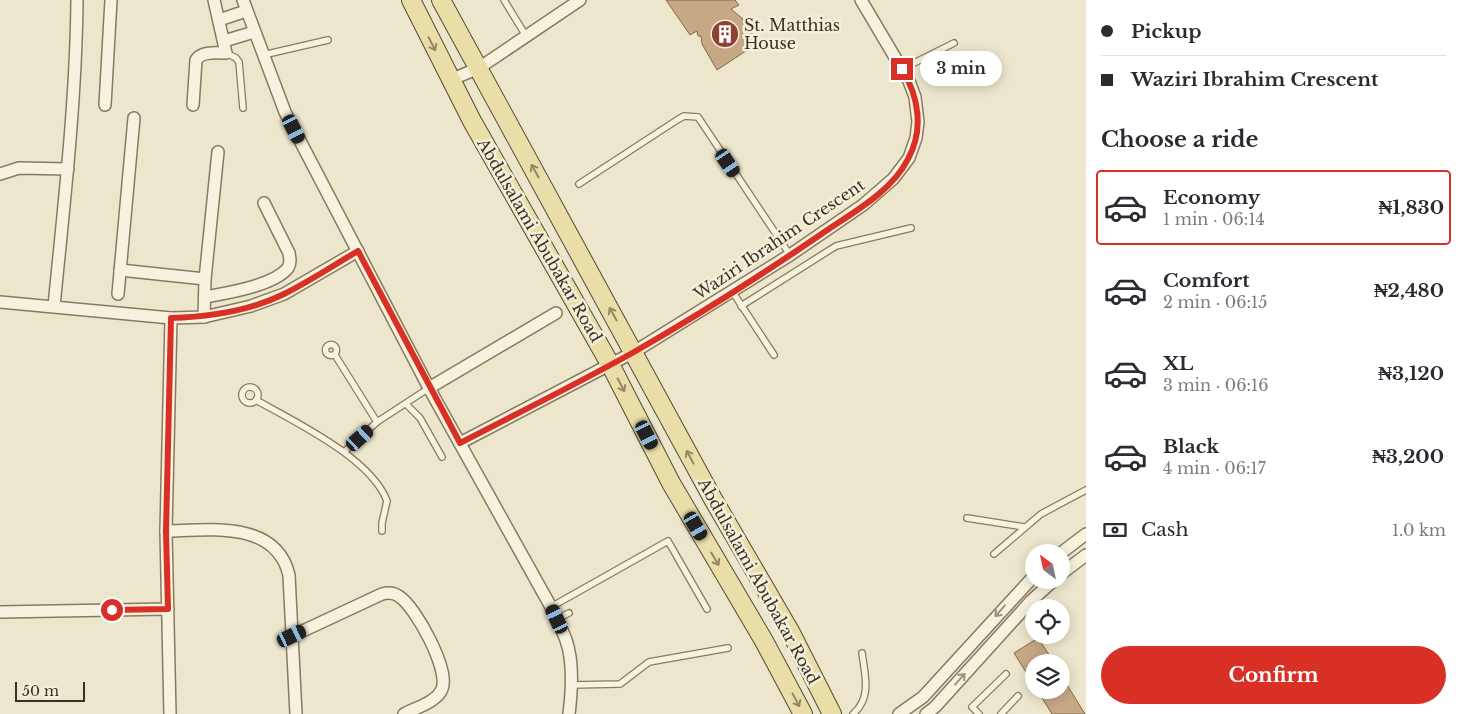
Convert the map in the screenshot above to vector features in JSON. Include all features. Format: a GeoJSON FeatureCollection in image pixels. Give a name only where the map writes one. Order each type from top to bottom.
{"type":"FeatureCollection","features":[{"type":"Feature","properties":{"kind":"main road","name":"Abdulsalami Abubakar Road"},"geometry":{"type":"LineString","coordinates":[[411,0],[450,80],[610,364],[671,483],[764,641],[803,714]]}},
{"type":"Feature","properties":{"kind":"main road","name":"Abdulsalami Abubakar Road"},"geometry":{"type":"LineString","coordinates":[[441,0],[634,352],[712,499],[791,633],[832,714]]}},
{"type":"Feature","properties":{"kind":"street"},"geometry":{"type":"LineString","coordinates":[[54,306],[68,170],[77,42],[77,0]]}},
{"type":"Feature","properties":{"kind":"street"},"geometry":{"type":"LineString","coordinates":[[105,105],[112,0]]}},
{"type":"Feature","properties":{"kind":"street"},"geometry":{"type":"LineString","coordinates":[[214,0],[225,47]]}},
{"type":"Feature","properties":{"kind":"street"},"geometry":{"type":"LineString","coordinates":[[450,80],[479,68],[580,0]]}},
{"type":"Feature","properties":{"kind":"street","name":"Waziri Ibrahim Crescent"},"geometry":{"type":"LineString","coordinates":[[460,443],[634,352],[790,255],[863,205],[885,187],[909,158],[918,122],[915,97],[902,69],[861,0]]}},
{"type":"Feature","properties":{"kind":"street"},"geometry":{"type":"LineString","coordinates":[[219,20],[244,5],[285,112],[429,388],[551,607],[570,654],[571,685],[569,714]]}},
{"type":"Feature","properties":{"kind":"street"},"geometry":{"type":"LineString","coordinates":[[193,105],[196,60],[204,54],[225,47],[254,32]]}},
{"type":"Feature","properties":{"kind":"street"},"geometry":{"type":"LineString","coordinates":[[118,294],[134,118]]}},
{"type":"Feature","properties":{"kind":"street"},"geometry":{"type":"LineString","coordinates":[[204,317],[205,279],[218,152]]}},
{"type":"Feature","properties":{"kind":"street"},"geometry":{"type":"LineString","coordinates":[[0,174],[19,168],[68,170]]}},
{"type":"Feature","properties":{"kind":"street"},"geometry":{"type":"LineString","coordinates":[[205,297],[256,286],[279,275],[288,268],[290,261],[289,253],[264,203]]}},
{"type":"Feature","properties":{"kind":"street"},"geometry":{"type":"LineString","coordinates":[[0,302],[171,318],[204,317],[251,306],[284,294],[358,251]]}},
{"type":"Feature","properties":{"kind":"street"},"geometry":{"type":"LineString","coordinates":[[120,270],[205,279]]}},
{"type":"Feature","properties":{"kind":"street"},"geometry":{"type":"LineString","coordinates":[[429,388],[556,313]]}},
{"type":"Feature","properties":{"kind":"street"},"geometry":{"type":"LineString","coordinates":[[170,714],[166,531],[171,318]]}},
{"type":"Feature","properties":{"kind":"street"},"geometry":{"type":"LineString","coordinates":[[166,531],[226,529],[249,534],[276,548],[286,563],[289,575],[296,714]]}},
{"type":"Feature","properties":{"kind":"street"},"geometry":{"type":"LineString","coordinates":[[1070,546],[1086,534]]}},
{"type":"Feature","properties":{"kind":"street"},"geometry":{"type":"LineString","coordinates":[[1070,567],[1086,555]]}},
{"type":"Feature","properties":{"kind":"street"},"geometry":{"type":"LineString","coordinates":[[900,714],[923,696],[1025,586]]}},
{"type":"Feature","properties":{"kind":"street"},"geometry":{"type":"LineString","coordinates":[[923,696],[934,712],[1045,589]]}},
{"type":"Feature","properties":{"kind":"street"},"geometry":{"type":"LineString","coordinates":[[292,636],[382,594],[388,592],[400,596],[428,636],[442,671],[444,683],[442,692],[432,700],[404,714]]}},
{"type":"Feature","properties":{"kind":"street"},"geometry":{"type":"LineString","coordinates":[[0,612],[168,609]]}},
{"type":"Feature","properties":{"kind":"lane"},"geometry":{"type":"LineString","coordinates":[[504,0],[526,36]]}},
{"type":"Feature","properties":{"kind":"lane"},"geometry":{"type":"LineString","coordinates":[[263,55],[328,40]]}},
{"type":"Feature","properties":{"kind":"lane"},"geometry":{"type":"LineString","coordinates":[[902,69],[954,43]]}},
{"type":"Feature","properties":{"kind":"lane"},"geometry":{"type":"LineString","coordinates":[[225,47],[239,62],[243,108]]}},
{"type":"Feature","properties":{"kind":"lane"},"geometry":{"type":"LineString","coordinates":[[579,184],[684,116],[698,118],[790,255]]}},
{"type":"Feature","properties":{"kind":"lane"},"geometry":{"type":"LineString","coordinates":[[741,306],[836,246],[911,228]]}},
{"type":"Feature","properties":{"kind":"lane"},"geometry":{"type":"LineString","coordinates":[[732,291],[774,355]]}},
{"type":"Feature","properties":{"kind":"lane"},"geometry":{"type":"LineString","coordinates":[[334,355],[377,422]]}},
{"type":"Feature","properties":{"kind":"lane"},"geometry":{"type":"LineString","coordinates":[[345,451],[377,422],[429,388]]}},
{"type":"Feature","properties":{"kind":"lane"},"geometry":{"type":"LineString","coordinates":[[256,400],[345,451],[377,483],[388,501],[382,523],[382,531]]}},
{"type":"Feature","properties":{"kind":"lane"},"geometry":{"type":"LineString","coordinates":[[406,404],[420,418],[442,457]]}},
{"type":"Feature","properties":{"kind":"lane"},"geometry":{"type":"LineString","coordinates":[[994,554],[1041,514],[1086,490]]}},
{"type":"Feature","properties":{"kind":"lane"},"geometry":{"type":"LineString","coordinates":[[967,518],[1024,527]]}},
{"type":"Feature","properties":{"kind":"lane"},"geometry":{"type":"LineString","coordinates":[[551,607],[668,542],[707,610]]}},
{"type":"Feature","properties":{"kind":"lane"},"geometry":{"type":"LineString","coordinates":[[557,619],[569,613]]}},
{"type":"Feature","properties":{"kind":"lane"},"geometry":{"type":"LineString","coordinates":[[571,685],[620,684],[649,662],[728,648]]}},
{"type":"Feature","properties":{"kind":"lane"},"geometry":{"type":"LineString","coordinates":[[853,714],[863,702],[866,692],[862,653]]}},
{"type":"Feature","properties":{"kind":"lane"},"geometry":{"type":"LineString","coordinates":[[979,714],[972,707],[1006,674]]}},
{"type":"Feature","properties":{"kind":"lane"},"geometry":{"type":"LineString","coordinates":[[1001,714],[1018,696]]}},
{"type":"Feature","properties":{"kind":"building","name":"St. Matthias House"},"geometry":{"type":"Polygon","coordinates":[[[666,0],[735,0],[739,5],[731,9],[743,19],[758,43],[717,70],[702,44],[701,36],[698,36],[697,31],[690,35],[666,0]]]}},
{"type":"Feature","properties":{"kind":"building"},"geometry":{"type":"Polygon","coordinates":[[[1028,644],[1042,644],[1049,654],[1025,654],[1025,671],[1014,653],[1028,644]]]}},
{"type":"Feature","properties":{"kind":"building"},"geometry":{"type":"Polygon","coordinates":[[[1070,690],[1085,714],[1052,714],[1043,699],[1070,699],[1070,690]]]}},
{"type":"Feature","properties":{"kind":"place","name":"St. Matthias House"},"geometry":{"type":"Point","coordinates":[725,34]}},
{"type":"Feature","properties":{"kind":"route"},"geometry":{"type":"LineString","coordinates":[[112,610],[168,609],[166,531],[171,318],[204,317],[269,300],[284,294],[358,251],[429,388],[460,443],[634,352],[790,255],[863,205],[885,187],[909,158],[916,138],[918,122],[915,97],[902,69]]}}]}
